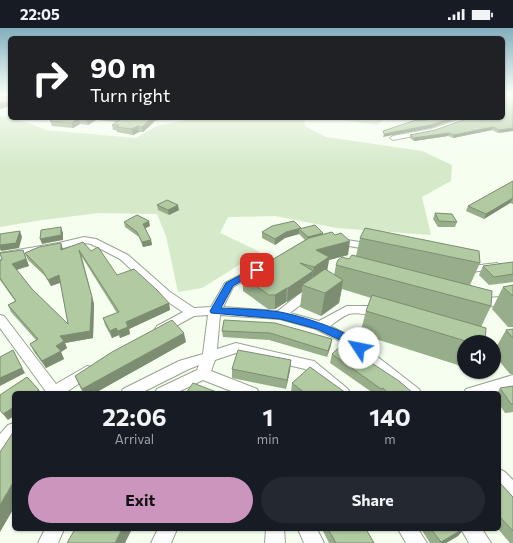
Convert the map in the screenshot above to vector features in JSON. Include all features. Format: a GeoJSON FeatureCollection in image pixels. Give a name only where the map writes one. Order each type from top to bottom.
{"type":"FeatureCollection","features":[{"type":"Feature","properties":{"kind":"street"},"geometry":{"type":"LineString","coordinates":[[131,121],[148,120]]}},
{"type":"Feature","properties":{"kind":"street"},"geometry":{"type":"LineString","coordinates":[[454,120],[460,122]]}},
{"type":"Feature","properties":{"kind":"street"},"geometry":{"type":"LineString","coordinates":[[393,138],[432,131],[465,120]]}},
{"type":"Feature","properties":{"kind":"street"},"geometry":{"type":"LineString","coordinates":[[0,256],[59,246],[84,240],[93,241],[124,257],[166,295],[192,312]]}},
{"type":"Feature","properties":{"kind":"street"},"geometry":{"type":"LineString","coordinates":[[324,242],[331,241],[381,249]]}},
{"type":"Feature","properties":{"kind":"street"},"geometry":{"type":"LineString","coordinates":[[450,264],[472,269],[510,264]]}},
{"type":"Feature","properties":{"kind":"street"},"geometry":{"type":"LineString","coordinates":[[166,391],[203,374],[209,357],[215,311],[229,285],[264,267]]}},
{"type":"Feature","properties":{"kind":"street"},"geometry":{"type":"LineString","coordinates":[[280,315],[324,282]]}},
{"type":"Feature","properties":{"kind":"street"},"geometry":{"type":"LineString","coordinates":[[470,299],[485,303],[513,300]]}},
{"type":"Feature","properties":{"kind":"street"},"geometry":{"type":"LineString","coordinates":[[320,326],[347,310],[373,310],[388,315]]}},
{"type":"Feature","properties":{"kind":"street"},"geometry":{"type":"LineString","coordinates":[[151,334],[192,312],[215,311],[280,315],[320,326],[348,340],[412,391]]}},
{"type":"Feature","properties":{"kind":"street"},"geometry":{"type":"LineString","coordinates":[[0,318],[54,391]]}},
{"type":"Feature","properties":{"kind":"street"},"geometry":{"type":"LineString","coordinates":[[132,391],[184,365],[236,348],[309,366],[340,391]]}},
{"type":"Feature","properties":{"kind":"street"},"geometry":{"type":"LineString","coordinates":[[58,391],[97,364]]}},
{"type":"Feature","properties":{"kind":"street"},"geometry":{"type":"LineString","coordinates":[[203,374],[247,391]]}},
{"type":"Feature","properties":{"kind":"street"},"geometry":{"type":"LineString","coordinates":[[478,391],[513,381]]}},
{"type":"Feature","properties":{"kind":"street"},"geometry":{"type":"LineString","coordinates":[[501,480],[513,492]]}},
{"type":"Feature","properties":{"kind":"street"},"geometry":{"type":"LineString","coordinates":[[161,543],[167,531]]}},
{"type":"Feature","properties":{"kind":"street"},"geometry":{"type":"LineString","coordinates":[[275,531],[276,543]]}},
{"type":"Feature","properties":{"kind":"street"},"geometry":{"type":"LineString","coordinates":[[308,531],[314,543]]}},
{"type":"Feature","properties":{"kind":"street"},"geometry":{"type":"LineString","coordinates":[[408,531],[417,543]]}},
{"type":"Feature","properties":{"kind":"street"},"geometry":{"type":"LineString","coordinates":[[472,531],[481,543]]}},
{"type":"Feature","properties":{"kind":"green space"},"geometry":{"type":"Polygon","coordinates":[[[0,118],[20,120],[46,130],[136,138],[156,126],[188,120],[304,120],[305,126],[326,137],[422,151],[452,165],[451,181],[422,197],[431,235],[337,228],[275,216],[228,217],[220,233],[260,252],[202,288],[178,292],[166,236],[157,214],[99,213],[0,227],[0,118]]]}},
{"type":"Feature","properties":{"kind":"green space"},"geometry":{"type":"Polygon","coordinates":[[[343,120],[383,120],[378,125],[343,120]]]}},
{"type":"Feature","properties":{"kind":"building"},"geometry":{"type":"Polygon","coordinates":[[[505,118],[513,118],[513,128],[499,130],[493,127],[454,135],[449,133],[414,138],[410,135],[435,130],[463,120],[505,120],[505,118]]]}},
{"type":"Feature","properties":{"kind":"building"},"geometry":{"type":"Polygon","coordinates":[[[51,120],[77,120],[71,123],[50,121],[51,120]]]}},
{"type":"Feature","properties":{"kind":"building"},"geometry":{"type":"Polygon","coordinates":[[[120,120],[150,120],[142,127],[138,126],[132,129],[116,127],[119,125],[112,125],[120,120]]]}},
{"type":"Feature","properties":{"kind":"building"},"geometry":{"type":"Polygon","coordinates":[[[416,120],[445,120],[431,125],[384,134],[383,131],[416,120]]]}},
{"type":"Feature","properties":{"kind":"building"},"geometry":{"type":"Polygon","coordinates":[[[513,181],[513,198],[486,214],[468,206],[513,181]]]}},
{"type":"Feature","properties":{"kind":"building"},"geometry":{"type":"Polygon","coordinates":[[[167,200],[178,205],[168,210],[157,205],[167,200]]]}},
{"type":"Feature","properties":{"kind":"building"},"geometry":{"type":"Polygon","coordinates":[[[435,213],[452,214],[457,222],[439,221],[435,213]]]}},
{"type":"Feature","properties":{"kind":"building"},"geometry":{"type":"Polygon","coordinates":[[[137,215],[149,221],[143,224],[151,240],[142,242],[137,232],[124,222],[137,215]]]}},
{"type":"Feature","properties":{"kind":"building"},"geometry":{"type":"Polygon","coordinates":[[[294,221],[301,228],[286,232],[275,239],[262,232],[272,226],[294,221]]]}},
{"type":"Feature","properties":{"kind":"building"},"geometry":{"type":"Polygon","coordinates":[[[315,225],[323,233],[308,237],[299,229],[315,225]]]}},
{"type":"Feature","properties":{"kind":"building"},"geometry":{"type":"Polygon","coordinates":[[[61,227],[61,235],[40,239],[41,230],[61,227]]]}},
{"type":"Feature","properties":{"kind":"building"},"geometry":{"type":"Polygon","coordinates":[[[365,228],[479,251],[480,263],[360,238],[365,228]]]}},
{"type":"Feature","properties":{"kind":"building"},"geometry":{"type":"Polygon","coordinates":[[[20,231],[16,243],[0,245],[0,234],[20,231]]]}},
{"type":"Feature","properties":{"kind":"building"},"geometry":{"type":"Polygon","coordinates":[[[332,232],[335,235],[341,233],[350,241],[316,250],[329,257],[314,267],[300,263],[313,271],[275,295],[269,295],[243,277],[309,238],[332,232]]]}},
{"type":"Feature","properties":{"kind":"building"},"geometry":{"type":"Polygon","coordinates":[[[83,242],[91,251],[98,247],[117,275],[134,269],[169,303],[126,322],[128,327],[118,331],[116,328],[110,331],[103,318],[119,312],[79,250],[92,297],[90,331],[60,336],[64,341],[56,346],[61,351],[42,361],[30,344],[38,339],[8,305],[16,301],[0,278],[0,261],[2,260],[0,253],[23,250],[26,259],[12,264],[32,289],[68,324],[59,275],[48,280],[42,270],[25,253],[39,247],[61,243],[61,250],[83,242]]]}},
{"type":"Feature","properties":{"kind":"building"},"geometry":{"type":"Polygon","coordinates":[[[352,255],[492,291],[491,306],[336,265],[338,260],[342,257],[349,259],[352,255]]]}},
{"type":"Feature","properties":{"kind":"building"},"geometry":{"type":"Polygon","coordinates":[[[513,262],[513,274],[494,277],[483,266],[513,262]]]}},
{"type":"Feature","properties":{"kind":"building"},"geometry":{"type":"Polygon","coordinates":[[[325,269],[343,280],[325,293],[302,285],[325,269]]]}},
{"type":"Feature","properties":{"kind":"building"},"geometry":{"type":"Polygon","coordinates":[[[513,285],[513,296],[503,287],[513,285]]]}},
{"type":"Feature","properties":{"kind":"building"},"geometry":{"type":"Polygon","coordinates":[[[372,295],[486,328],[486,335],[457,335],[457,338],[366,311],[372,295]]]}},
{"type":"Feature","properties":{"kind":"building"},"geometry":{"type":"Polygon","coordinates":[[[172,320],[184,333],[82,389],[75,376],[112,352],[172,320]]]}},
{"type":"Feature","properties":{"kind":"building"},"geometry":{"type":"Polygon","coordinates":[[[224,320],[275,323],[332,339],[328,351],[270,333],[222,331],[224,320]]]}},
{"type":"Feature","properties":{"kind":"building"},"geometry":{"type":"Polygon","coordinates":[[[513,329],[513,338],[506,330],[513,329]]]}},
{"type":"Feature","properties":{"kind":"building"},"geometry":{"type":"Polygon","coordinates":[[[343,344],[399,381],[411,391],[386,391],[383,388],[381,389],[332,354],[343,344]]]}},
{"type":"Feature","properties":{"kind":"building"},"geometry":{"type":"Polygon","coordinates":[[[13,350],[22,368],[0,378],[0,357],[13,350]]]}},
{"type":"Feature","properties":{"kind":"building"},"geometry":{"type":"Polygon","coordinates":[[[238,350],[291,360],[287,380],[232,369],[238,350]]]}},
{"type":"Feature","properties":{"kind":"building"},"geometry":{"type":"Polygon","coordinates":[[[310,367],[343,391],[302,391],[292,383],[310,367]]]}},
{"type":"Feature","properties":{"kind":"building"},"geometry":{"type":"Polygon","coordinates":[[[27,377],[39,390],[12,391],[12,408],[3,414],[0,410],[0,395],[27,377]]]}},
{"type":"Feature","properties":{"kind":"building"},"geometry":{"type":"Polygon","coordinates":[[[193,383],[214,391],[187,391],[193,383]]]}},
{"type":"Feature","properties":{"kind":"building"},"geometry":{"type":"Polygon","coordinates":[[[513,386],[513,404],[511,404],[500,388],[513,386]]]}},
{"type":"Feature","properties":{"kind":"building"},"geometry":{"type":"Polygon","coordinates":[[[12,434],[12,484],[0,505],[0,452],[12,434]]]}},
{"type":"Feature","properties":{"kind":"building"},"geometry":{"type":"Polygon","coordinates":[[[501,484],[513,497],[513,531],[501,518],[501,484]]]}},
{"type":"Feature","properties":{"kind":"building"},"geometry":{"type":"Polygon","coordinates":[[[74,531],[121,531],[115,543],[67,543],[74,531]]]}},
{"type":"Feature","properties":{"kind":"building"},"geometry":{"type":"Polygon","coordinates":[[[329,531],[367,531],[374,543],[336,543],[329,531]]]}},
{"type":"Feature","properties":{"kind":"building"},"geometry":{"type":"Polygon","coordinates":[[[433,531],[460,531],[441,542],[433,531]]]}},
{"type":"Feature","properties":{"kind":"route"},"geometry":{"type":"LineString","coordinates":[[257,270],[229,285],[215,311],[280,315],[320,326],[348,340],[359,348]]}}]}
